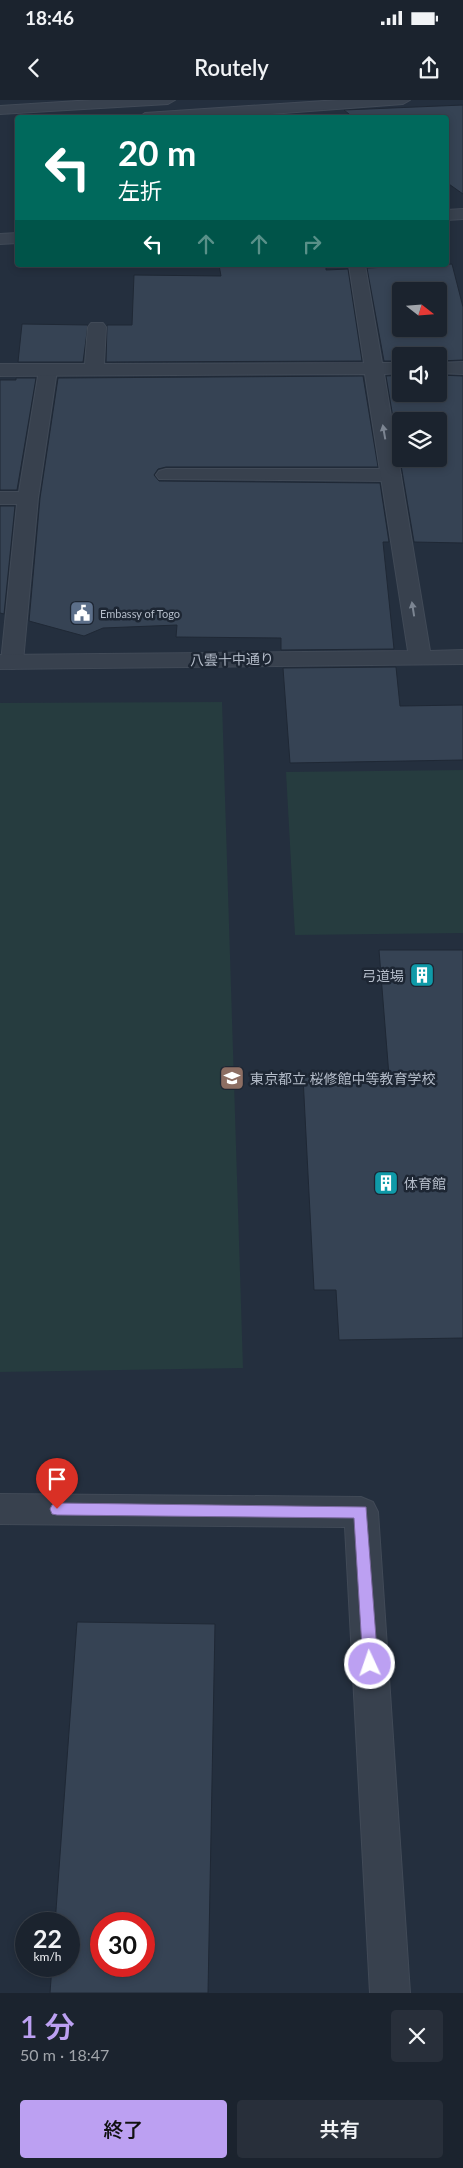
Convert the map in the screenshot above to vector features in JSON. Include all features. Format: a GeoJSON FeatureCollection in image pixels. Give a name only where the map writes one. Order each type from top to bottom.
{"type":"FeatureCollection","features":[{"type":"Feature","properties":{"kind":"street"},"geometry":{"type":"LineString","coordinates":[[0,110],[168,100]]}},
{"type":"Feature","properties":{"kind":"street"},"geometry":{"type":"LineString","coordinates":[[200,115],[329,108],[403,100]]}},
{"type":"Feature","properties":{"kind":"street"},"geometry":{"type":"LineString","coordinates":[[449,215],[463,214]]}},
{"type":"Feature","properties":{"kind":"street"},"geometry":{"type":"LineString","coordinates":[[0,239],[15,238]]}},
{"type":"Feature","properties":{"kind":"street"},"geometry":{"type":"LineString","coordinates":[[357,267],[420,657]]}},
{"type":"Feature","properties":{"kind":"street"},"geometry":{"type":"LineString","coordinates":[[94,370],[97,327]]}},
{"type":"Feature","properties":{"kind":"street"},"geometry":{"type":"LineString","coordinates":[[0,370],[392,368]]}},
{"type":"Feature","properties":{"kind":"street"},"geometry":{"type":"LineString","coordinates":[[447,368],[463,368]]}},
{"type":"Feature","properties":{"kind":"street"},"geometry":{"type":"LineString","coordinates":[[6,662],[28,498],[48,370]]}},
{"type":"Feature","properties":{"kind":"street"},"geometry":{"type":"LineString","coordinates":[[166,475],[392,475]]}},
{"type":"Feature","properties":{"kind":"street"},"geometry":{"type":"LineString","coordinates":[[0,498],[28,498]]}},
{"type":"Feature","properties":{"kind":"street","name":"八雲十中通り"},"geometry":{"type":"LineString","coordinates":[[6,662],[463,657]]}},
{"type":"Feature","properties":{"kind":"street"},"geometry":{"type":"LineString","coordinates":[[0,1509],[361,1512],[390,1993]]}},
{"type":"Feature","properties":{"kind":"green space"},"geometry":{"type":"Polygon","coordinates":[[[222,702],[243,1368],[0,1372],[0,703],[222,702]]]}},
{"type":"Feature","properties":{"kind":"green space"},"geometry":{"type":"Polygon","coordinates":[[[463,770],[463,933],[295,935],[286,772],[463,770]]]}},
{"type":"Feature","properties":{"kind":"building"},"geometry":{"type":"Polygon","coordinates":[[[463,105],[463,194],[449,184],[449,115],[350,115],[344,110],[463,105]]]}},
{"type":"Feature","properties":{"kind":"building"},"geometry":{"type":"Polygon","coordinates":[[[449,264],[452,264],[463,307],[463,360],[447,361],[447,347],[392,347],[392,361],[384,361],[367,268],[449,267],[449,264]]]}},
{"type":"Feature","properties":{"kind":"building"},"geometry":{"type":"Polygon","coordinates":[[[219,267],[326,267],[326,270],[348,269],[362,361],[106,362],[107,325],[132,325],[134,275],[221,276],[219,267]]]}},
{"type":"Feature","properties":{"kind":"building"},"geometry":{"type":"Polygon","coordinates":[[[22,324],[88,325],[83,362],[18,362],[22,324]]]}},
{"type":"Feature","properties":{"kind":"building"},"geometry":{"type":"Polygon","coordinates":[[[447,375],[463,376],[463,543],[414,542],[401,467],[447,467],[447,412],[392,412],[386,376],[392,376],[392,402],[447,402],[447,375]]]}},
{"type":"Feature","properties":{"kind":"building"},"geometry":{"type":"Polygon","coordinates":[[[363,376],[378,467],[166,467],[158,469],[154,475],[159,481],[380,483],[389,542],[383,542],[394,649],[281,650],[281,638],[176,637],[177,625],[103,628],[84,636],[29,621],[40,498],[58,378],[363,376]]]}},
{"type":"Feature","properties":{"kind":"building"},"geometry":{"type":"Polygon","coordinates":[[[16,378],[36,378],[17,490],[0,490],[0,380],[16,380],[16,378]]]}},
{"type":"Feature","properties":{"kind":"building"},"geometry":{"type":"Polygon","coordinates":[[[0,506],[15,506],[4,614],[0,613],[0,506]]]}},
{"type":"Feature","properties":{"kind":"building"},"geometry":{"type":"Polygon","coordinates":[[[396,667],[400,706],[463,705],[463,760],[290,763],[283,668],[396,667]]]}},
{"type":"Feature","properties":{"kind":"building","name":"体育館"},"geometry":{"type":"Polygon","coordinates":[[[379,950],[463,950],[463,1338],[339,1340],[336,1290],[314,1290],[303,1077],[389,1076],[379,950]]]}},
{"type":"Feature","properties":{"kind":"building"},"geometry":{"type":"Polygon","coordinates":[[[77,1622],[215,1624],[208,1993],[50,1993],[51,1977],[80,1977],[80,1912],[56,1912],[77,1622]]]}},
{"type":"Feature","properties":{"kind":"place","name":"Embassy of Togo"},"geometry":{"type":"Point","coordinates":[82,613]}},
{"type":"Feature","properties":{"kind":"place","name":"弓道場"},"geometry":{"type":"Point","coordinates":[422,975]}},
{"type":"Feature","properties":{"kind":"place","name":"東京都立 桜修館中等教育学校"},"geometry":{"type":"Point","coordinates":[232,1078]}},
{"type":"Feature","properties":{"kind":"place","name":"体育館"},"geometry":{"type":"Point","coordinates":[386,1183]}},
{"type":"Feature","properties":{"kind":"route"},"geometry":{"type":"LineString","coordinates":[[57,1509],[361,1512],[370,1664]]}}]}
